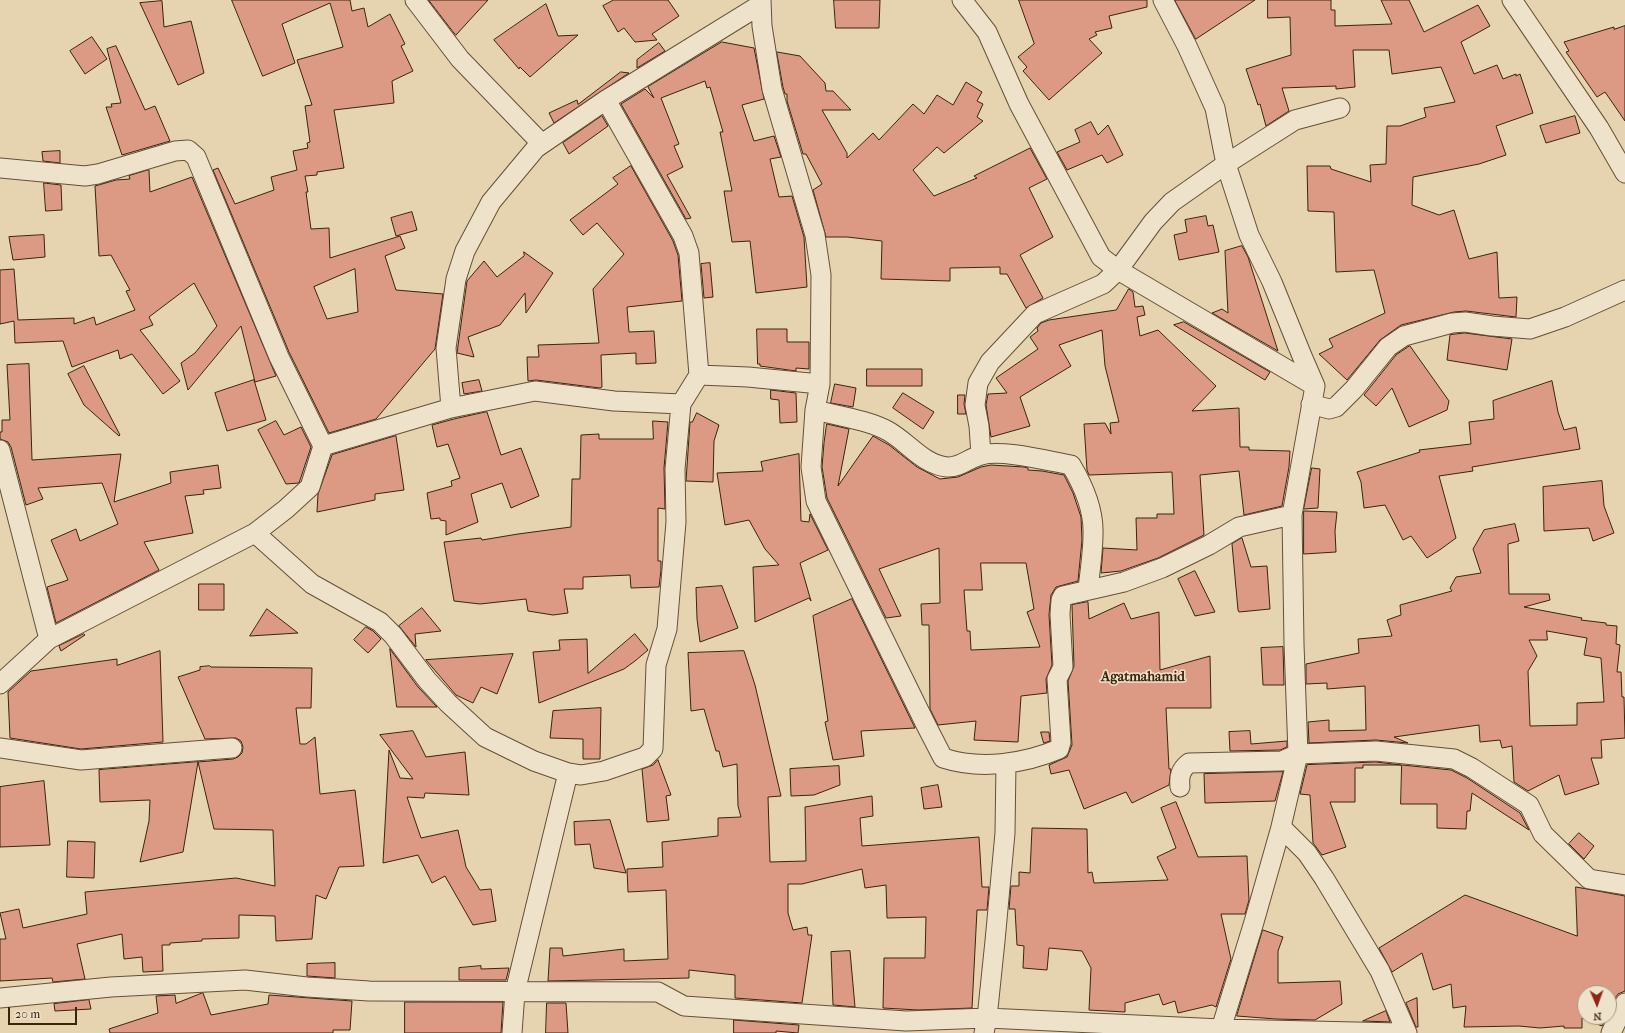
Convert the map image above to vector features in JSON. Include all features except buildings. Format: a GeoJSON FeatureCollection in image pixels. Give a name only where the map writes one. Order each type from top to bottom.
{"type":"FeatureCollection","features":[{"type":"Feature","properties":{"kind":"street"},"geometry":{"type":"LineString","coordinates":[[415,0],[460,59],[542,144]]}},
{"type":"Feature","properties":{"kind":"street"},"geometry":{"type":"LineString","coordinates":[[962,0],[987,32],[1019,104],[1101,257],[1118,270],[1313,395],[1329,409],[1336,407],[1388,347],[1404,336],[1452,323],[1465,322],[1530,329],[1565,317],[1625,290]]}},
{"type":"Feature","properties":{"kind":"street"},"geometry":{"type":"LineString","coordinates":[[1163,0],[1187,46],[1215,108],[1226,164],[1249,234],[1272,282],[1302,356],[1313,395],[1292,516],[1294,644],[1298,754],[1281,827],[1221,1029]]}},
{"type":"Feature","properties":{"kind":"street"},"geometry":{"type":"LineString","coordinates":[[1512,0],[1599,128],[1625,173]]}},
{"type":"Feature","properties":{"kind":"street"},"geometry":{"type":"LineString","coordinates":[[451,408],[446,348],[456,279],[465,251],[491,202],[536,148],[606,100],[761,3],[762,26],[772,89],[815,235],[821,275],[820,384],[815,410],[811,467],[816,501],[943,758],[959,763],[1006,763],[1043,756],[1059,749],[1061,742],[1057,680],[1063,667],[1060,614],[1061,600],[1064,596],[1088,589],[1124,582],[1162,568],[1209,545],[1239,526],[1292,516]]}},
{"type":"Feature","properties":{"kind":"street"},"geometry":{"type":"LineString","coordinates":[[255,533],[312,584],[380,622],[393,634],[427,680],[448,703],[484,737],[534,761],[568,773],[581,775],[604,772],[645,757],[653,749],[656,665],[667,629],[676,522],[675,469],[681,404],[699,375],[689,253],[683,236],[606,100]]}},
{"type":"Feature","properties":{"kind":"street"},"geometry":{"type":"LineString","coordinates":[[981,455],[979,426],[975,405],[978,383],[990,362],[1035,314],[1103,284],[1118,270],[1153,222],[1172,202],[1226,164],[1295,120],[1340,108]]}},
{"type":"Feature","properties":{"kind":"street"},"geometry":{"type":"LineString","coordinates":[[0,168],[85,176],[98,174],[175,152],[188,150],[196,157],[279,357],[323,446],[310,487],[255,533],[49,638],[0,684]]}},
{"type":"Feature","properties":{"kind":"street"},"geometry":{"type":"LineString","coordinates":[[699,375],[716,375],[820,384]]}},
{"type":"Feature","properties":{"kind":"street"},"geometry":{"type":"LineString","coordinates":[[323,446],[451,408],[535,391],[614,401],[681,404]]}},
{"type":"Feature","properties":{"kind":"street"},"geometry":{"type":"LineString","coordinates":[[815,410],[875,426],[889,432],[918,455],[934,464],[948,467],[959,465],[981,455],[1007,454],[1071,465],[1082,484],[1089,504],[1093,533],[1088,589]]}},
{"type":"Feature","properties":{"kind":"street"},"geometry":{"type":"LineString","coordinates":[[0,450],[49,638]]}},
{"type":"Feature","properties":{"kind":"street"},"geometry":{"type":"LineString","coordinates":[[0,748],[81,760],[232,748]]}},
{"type":"Feature","properties":{"kind":"street"},"geometry":{"type":"LineString","coordinates":[[1180,787],[1180,773],[1189,763],[1282,761],[1298,754],[1376,751],[1454,759],[1472,768],[1529,805],[1543,834],[1589,879],[1625,885]]}},
{"type":"Feature","properties":{"kind":"street"},"geometry":{"type":"LineString","coordinates":[[986,1025],[1005,833],[1006,763]]}},
{"type":"Feature","properties":{"kind":"street"},"geometry":{"type":"LineString","coordinates":[[512,1033],[515,992],[568,773]]}},
{"type":"Feature","properties":{"kind":"street"},"geometry":{"type":"LineString","coordinates":[[1281,827],[1307,853],[1324,878],[1380,971],[1407,1033]]}},
{"type":"Feature","properties":{"kind":"street"},"geometry":{"type":"LineString","coordinates":[[0,998],[111,987],[245,980],[307,987],[369,991],[658,992],[684,1006],[986,1025],[1122,1029],[1221,1029],[1401,1033]]}},
{"type":"Feature","properties":{"kind":"street"},"geometry":{"type":"LineString","coordinates":[[1611,1033],[1625,1003]]}},
{"type":"Feature","properties":{"kind":"district","name":"Agatmahamid"},"geometry":{"type":"Point","coordinates":[1143,678]}}]}
